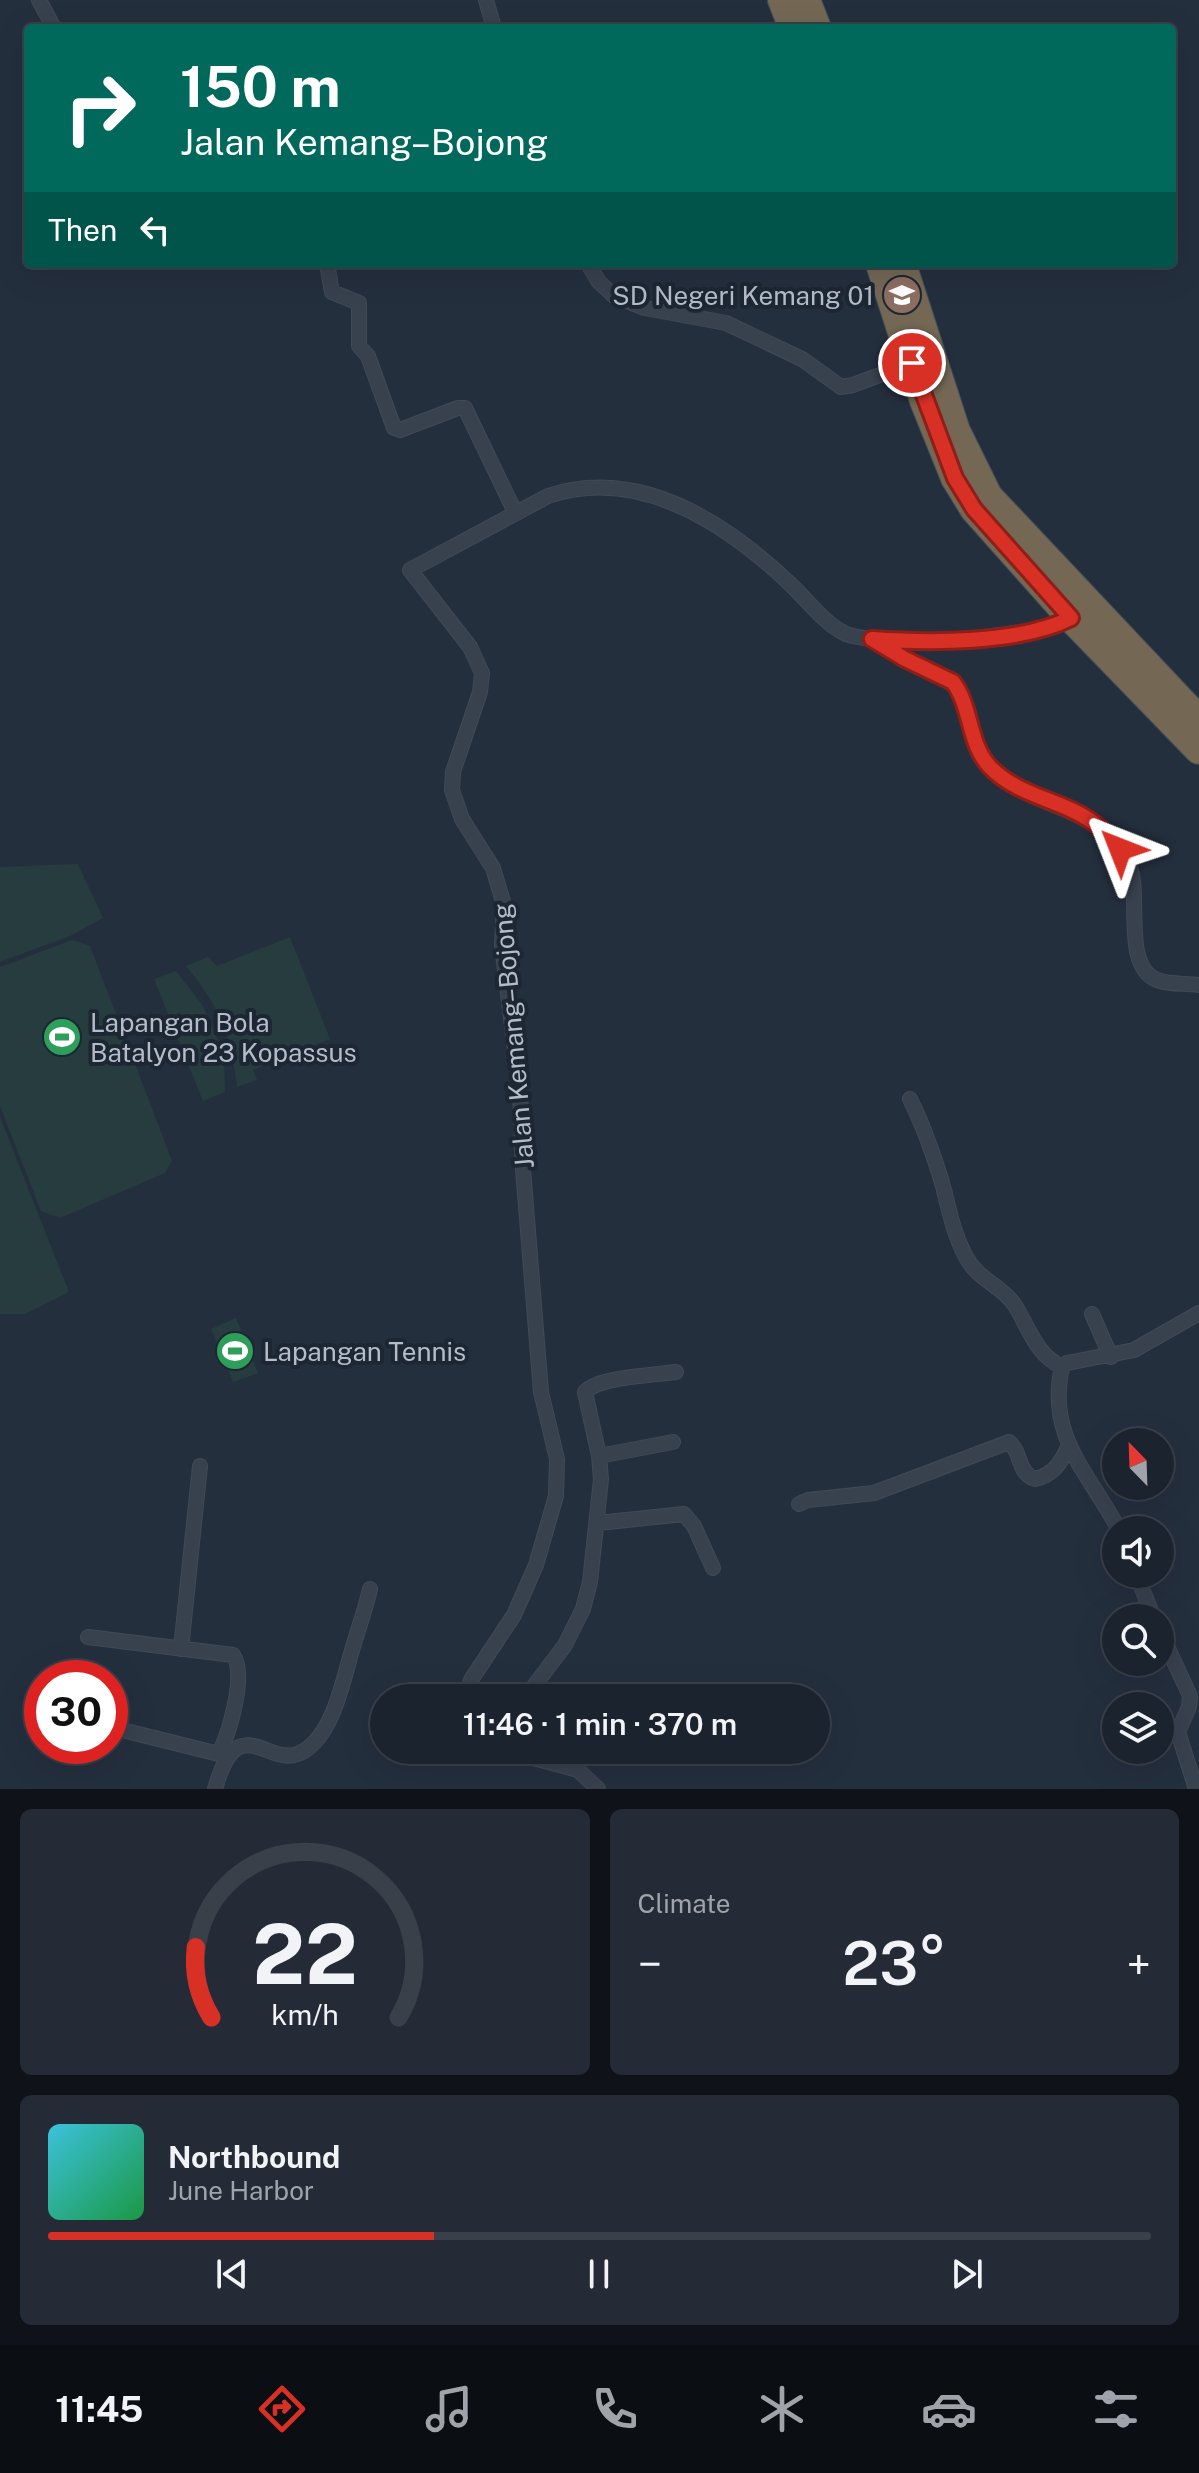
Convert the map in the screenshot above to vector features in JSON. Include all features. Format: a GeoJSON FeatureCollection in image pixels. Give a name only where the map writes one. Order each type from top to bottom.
{"type":"FeatureCollection","features":[{"type":"Feature","properties":{"kind":"highway"},"geometry":{"type":"LineString","coordinates":[[782,0],[791,24]]}},
{"type":"Feature","properties":{"kind":"highway"},"geometry":{"type":"LineString","coordinates":[[806,0],[815,24]]}},
{"type":"Feature","properties":{"kind":"highway"},"geometry":{"type":"LineString","coordinates":[[881,268],[912,363],[955,478],[974,509],[1199,720]]}},
{"type":"Feature","properties":{"kind":"highway"},"geometry":{"type":"LineString","coordinates":[[903,268],[956,431],[988,496],[1079,610],[1199,750]]}},
{"type":"Feature","properties":{"kind":"street"},"geometry":{"type":"LineString","coordinates":[[39,0],[52,24]]}},
{"type":"Feature","properties":{"kind":"street"},"geometry":{"type":"LineString","coordinates":[[486,0],[493,24]]}},
{"type":"Feature","properties":{"kind":"street"},"geometry":{"type":"LineString","coordinates":[[328,268],[332,292],[359,302],[359,348],[368,356],[394,428],[400,430],[463,407],[515,512]]}},
{"type":"Feature","properties":{"kind":"street"},"geometry":{"type":"LineString","coordinates":[[591,268],[606,290],[624,301],[656,311],[726,323],[802,359],[841,387],[912,363]]}},
{"type":"Feature","properties":{"kind":"street","name":"Jalan Kemang–Bojong"},"geometry":{"type":"LineString","coordinates":[[470,1684],[514,1615],[536,1565],[556,1496],[557,1459],[541,1392],[523,1169],[520,1090],[502,946],[504,905],[493,868],[462,819],[452,790],[453,772],[480,692],[482,673],[470,647],[410,570],[548,496],[581,487],[611,487],[665,499],[692,512],[764,560],[837,628],[851,635],[916,643],[936,642],[1058,625],[1079,610]]}},
{"type":"Feature","properties":{"kind":"street"},"geometry":{"type":"LineString","coordinates":[[872,639],[953,682],[982,758],[999,775],[1016,788],[1084,817],[1109,836],[1129,864],[1134,891],[1136,947],[1145,970],[1149,976],[1166,983],[1199,985]]}},
{"type":"Feature","properties":{"kind":"street"},"geometry":{"type":"LineString","coordinates":[[910,1099],[926,1133],[956,1234],[970,1264],[985,1281],[1011,1300],[1033,1341],[1050,1360],[1062,1367]]}},
{"type":"Feature","properties":{"kind":"street"},"geometry":{"type":"LineString","coordinates":[[1062,1367],[1134,1350],[1199,1313]]}},
{"type":"Feature","properties":{"kind":"street"},"geometry":{"type":"LineString","coordinates":[[1092,1314],[1111,1357]]}},
{"type":"Feature","properties":{"kind":"street"},"geometry":{"type":"LineString","coordinates":[[1062,1367],[1061,1420],[1068,1447],[1110,1516]]}},
{"type":"Feature","properties":{"kind":"street"},"geometry":{"type":"LineString","coordinates":[[536,1684],[565,1645],[583,1609],[590,1582],[601,1479],[599,1456],[585,1397],[588,1388],[676,1372]]}},
{"type":"Feature","properties":{"kind":"street"},"geometry":{"type":"LineString","coordinates":[[599,1456],[673,1442]]}},
{"type":"Feature","properties":{"kind":"street"},"geometry":{"type":"LineString","coordinates":[[799,1504],[808,1500],[874,1493],[1009,1442],[1015,1447],[1023,1471],[1035,1479],[1050,1473],[1062,1462],[1068,1447]]}},
{"type":"Feature","properties":{"kind":"street"},"geometry":{"type":"LineString","coordinates":[[181,1649],[200,1466]]}},
{"type":"Feature","properties":{"kind":"street"},"geometry":{"type":"LineString","coordinates":[[598,1523],[684,1514],[694,1526],[713,1568]]}},
{"type":"Feature","properties":{"kind":"street"},"geometry":{"type":"LineString","coordinates":[[128,1732],[223,1757],[246,1745],[291,1756],[302,1753],[311,1745],[337,1702],[370,1589]]}},
{"type":"Feature","properties":{"kind":"street"},"geometry":{"type":"LineString","coordinates":[[88,1637],[225,1652],[236,1659],[237,1681],[232,1720],[215,1789]]}},
{"type":"Feature","properties":{"kind":"street"},"geometry":{"type":"LineString","coordinates":[[1174,1661],[1190,1696],[1190,1704],[1178,1732],[1196,1789]]}},
{"type":"Feature","properties":{"kind":"street"},"geometry":{"type":"LineString","coordinates":[[556,1764],[578,1770],[598,1789]]}},
{"type":"Feature","properties":{"kind":"green space"},"geometry":{"type":"Polygon","coordinates":[[[78,864],[103,918],[70,936],[0,962],[0,867],[78,864]]]}},
{"type":"Feature","properties":{"kind":"green space"},"geometry":{"type":"Polygon","coordinates":[[[290,937],[330,1039],[253,1070],[257,1080],[237,1087],[222,1022],[208,995],[186,966],[208,957],[217,966],[290,937]]]}},
{"type":"Feature","properties":{"kind":"green space","name":"Lapangan Bola Batalyon 23 Kopassus"},"geometry":{"type":"Polygon","coordinates":[[[72,940],[90,946],[172,1161],[165,1173],[60,1218],[41,1211],[0,1106],[0,967],[72,940]]]}},
{"type":"Feature","properties":{"kind":"green space"},"geometry":{"type":"Polygon","coordinates":[[[176,971],[203,1006],[224,1055],[225,1092],[203,1101],[154,979],[176,971]]]}},
{"type":"Feature","properties":{"kind":"green space"},"geometry":{"type":"Polygon","coordinates":[[[0,1117],[69,1292],[25,1314],[0,1314],[0,1117]]]}},
{"type":"Feature","properties":{"kind":"green space","name":"Lapangan Tennis"},"geometry":{"type":"Polygon","coordinates":[[[236,1318],[258,1373],[233,1382],[211,1329],[236,1318]]]}},
{"type":"Feature","properties":{"kind":"place","name":"SD Negeri Kemang 01"},"geometry":{"type":"Point","coordinates":[902,295]}},
{"type":"Feature","properties":{"kind":"place","name":"Lapangan Bola Batalyon 23 Kopassus"},"geometry":{"type":"Point","coordinates":[62,1037]}},
{"type":"Feature","properties":{"kind":"place","name":"Lapangan Tennis"},"geometry":{"type":"Point","coordinates":[235,1351]}},
{"type":"Feature","properties":{"kind":"route"},"geometry":{"type":"LineString","coordinates":[[912,363],[955,478],[974,509],[1071,618],[1058,625],[1006,635],[916,643],[872,639],[953,682],[982,758],[999,775],[1016,788],[1084,817],[1109,836],[1120,849]]}}]}
